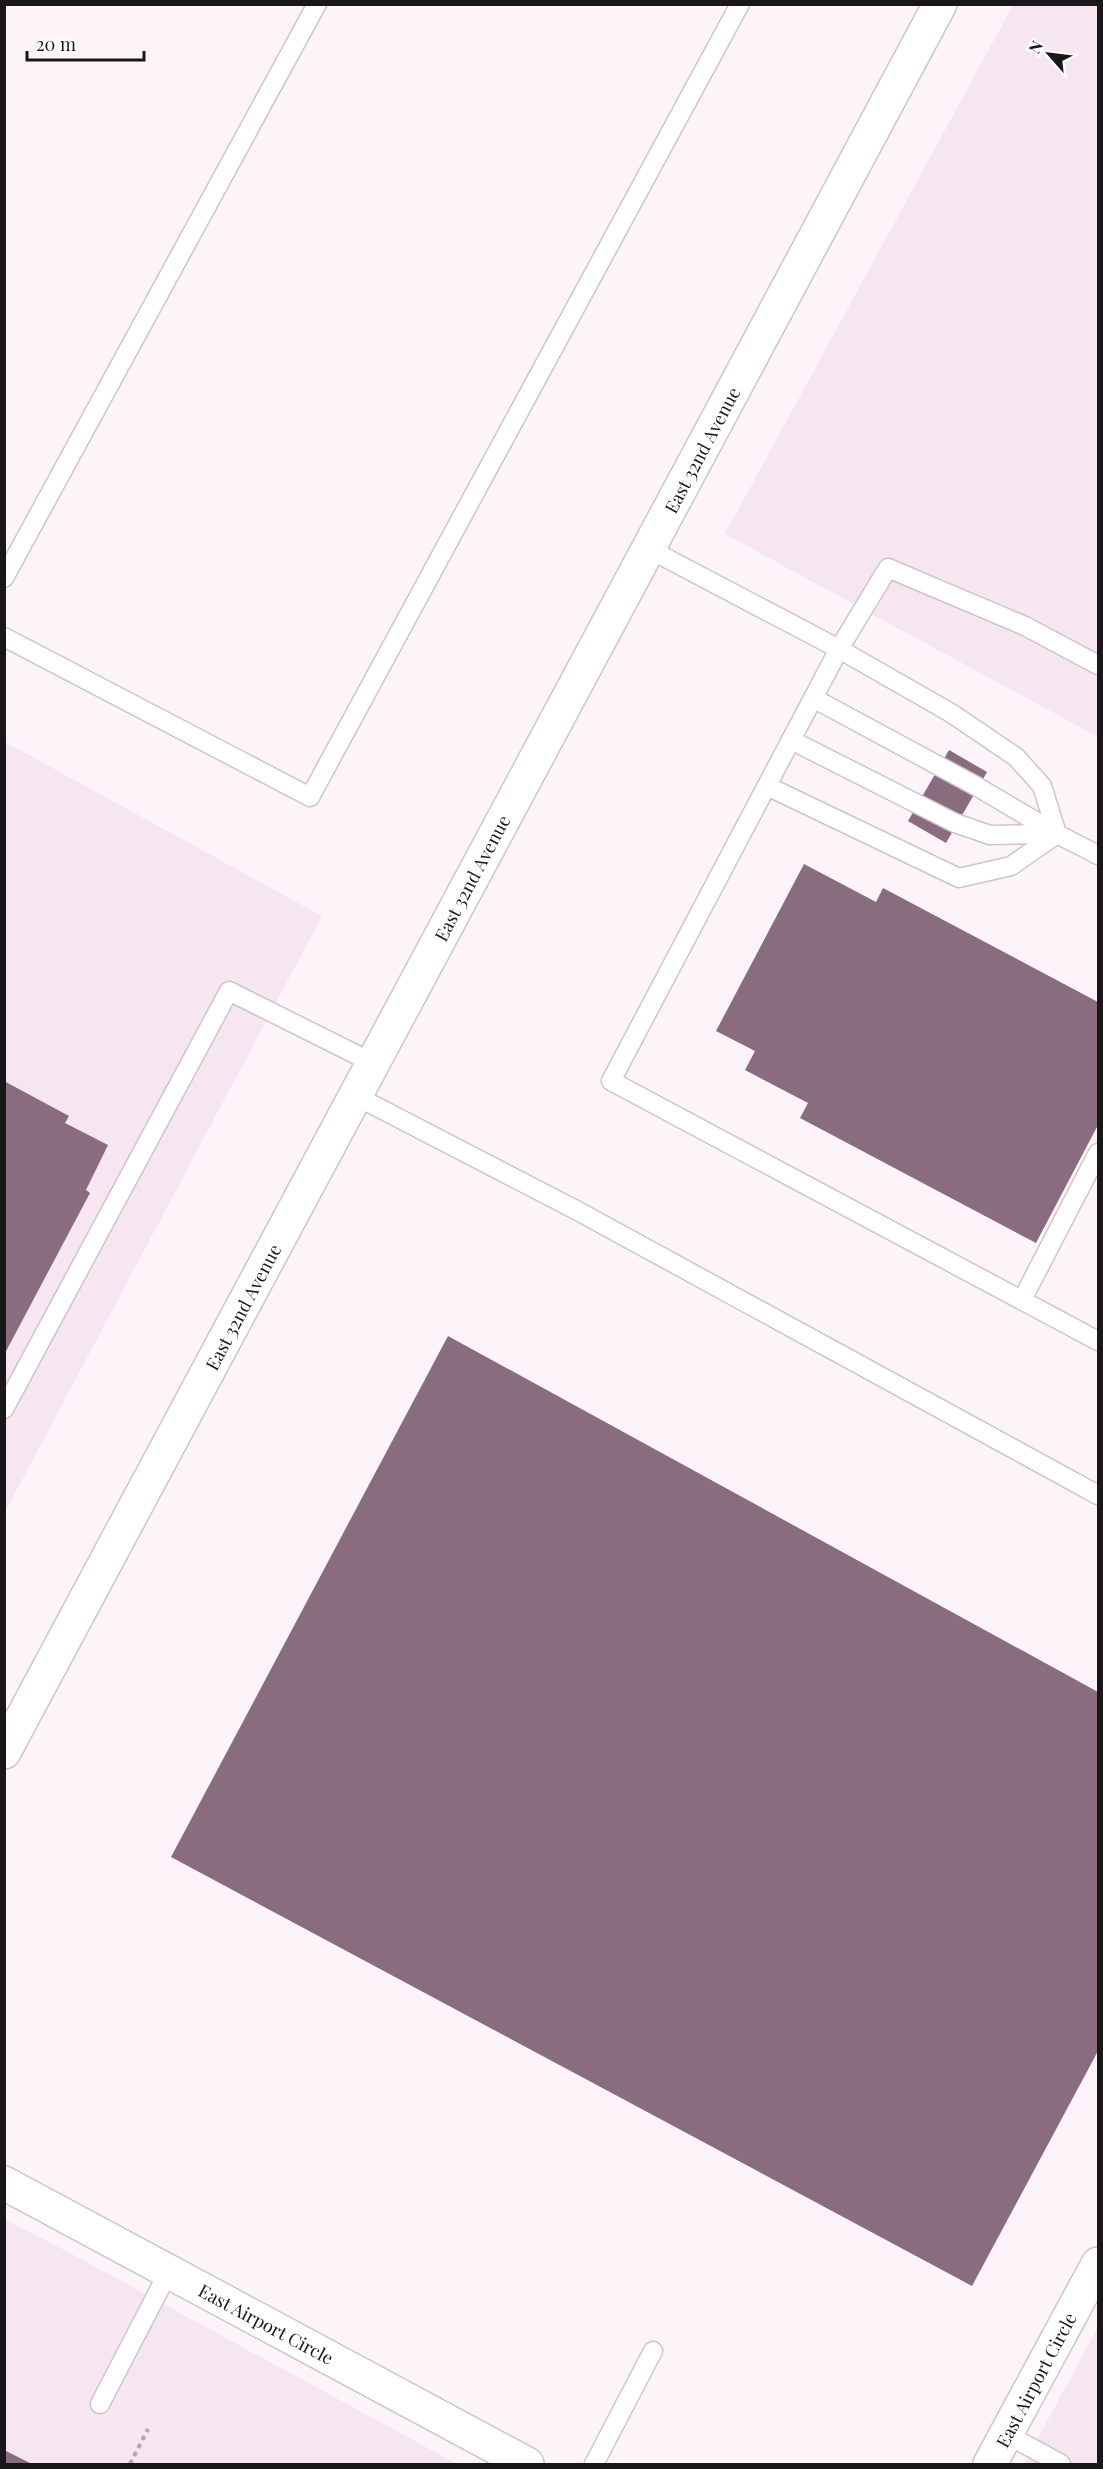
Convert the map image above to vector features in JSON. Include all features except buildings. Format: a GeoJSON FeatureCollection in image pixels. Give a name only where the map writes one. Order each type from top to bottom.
{"type":"FeatureCollection","features":[{"type":"Feature","properties":{"kind":"street","name":"East 32nd Avenue"},"geometry":{"type":"LineString","coordinates":[[4,1752],[940,4]]}},
{"type":"Feature","properties":{"kind":"street","name":"East Airport Circle"},"geometry":{"type":"LineString","coordinates":[[4,2183],[527,2464]]}},
{"type":"Feature","properties":{"kind":"street","name":"East Airport Circle"},"geometry":{"type":"LineString","coordinates":[[990,2464],[1098,2264]]}},
{"type":"Feature","properties":{"kind":"lane"},"geometry":{"type":"LineString","coordinates":[[4,578],[317,4]]}},
{"type":"Feature","properties":{"kind":"lane"},"geometry":{"type":"LineString","coordinates":[[4,637],[310,797],[740,4]]}},
{"type":"Feature","properties":{"kind":"lane"},"geometry":{"type":"LineString","coordinates":[[649,549],[839,649],[951,713],[1016,758],[1042,786],[1057,834]]}},
{"type":"Feature","properties":{"kind":"lane"},"geometry":{"type":"LineString","coordinates":[[1098,665],[1025,626],[888,568],[839,649],[611,1081],[1098,1341]]}},
{"type":"Feature","properties":{"kind":"lane"},"geometry":{"type":"LineString","coordinates":[[813,698],[1098,855]]}},
{"type":"Feature","properties":{"kind":"lane"},"geometry":{"type":"LineString","coordinates":[[791,740],[955,823],[990,835],[1057,834]]}},
{"type":"Feature","properties":{"kind":"lane"},"geometry":{"type":"LineString","coordinates":[[767,786],[959,878],[1011,866],[1057,834]]}},
{"type":"Feature","properties":{"kind":"lane"},"geometry":{"type":"LineString","coordinates":[[4,1409],[229,991],[373,1063]]}},
{"type":"Feature","properties":{"kind":"lane"},"geometry":{"type":"LineString","coordinates":[[356,1096],[576,1210],[1098,1495]]}},
{"type":"Feature","properties":{"kind":"lane"},"geometry":{"type":"LineString","coordinates":[[1022,1300],[1098,1153]]}},
{"type":"Feature","properties":{"kind":"lane"},"geometry":{"type":"LineString","coordinates":[[100,2404],[169,2271]]}},
{"type":"Feature","properties":{"kind":"lane"},"geometry":{"type":"LineString","coordinates":[[594,2464],[653,2350]]}},
{"type":"Feature","properties":{"kind":"lane"},"geometry":{"type":"LineString","coordinates":[[1006,2434],[1061,2464]]}},
{"type":"Feature","properties":{"kind":"path"},"geometry":{"type":"LineString","coordinates":[[130,2464],[148,2429]]}},
{"type":"Feature","properties":{"kind":"shaded area"},"geometry":{"type":"Polygon","coordinates":[[[1013,5],[1098,5],[1098,737],[725,534],[1013,5]]]}},
{"type":"Feature","properties":{"kind":"shaded area"},"geometry":{"type":"Polygon","coordinates":[[[5,742],[322,916],[5,1512],[5,742]]]}},
{"type":"Feature","properties":{"kind":"shaded area"},"geometry":{"type":"Polygon","coordinates":[[[4,2219],[70,2253],[457,2464],[5,2464],[4,2219]]]}},
{"type":"Feature","properties":{"kind":"shaded area"},"geometry":{"type":"Polygon","coordinates":[[[1098,2327],[1098,2464],[1024,2464],[1098,2327]]]}}]}
